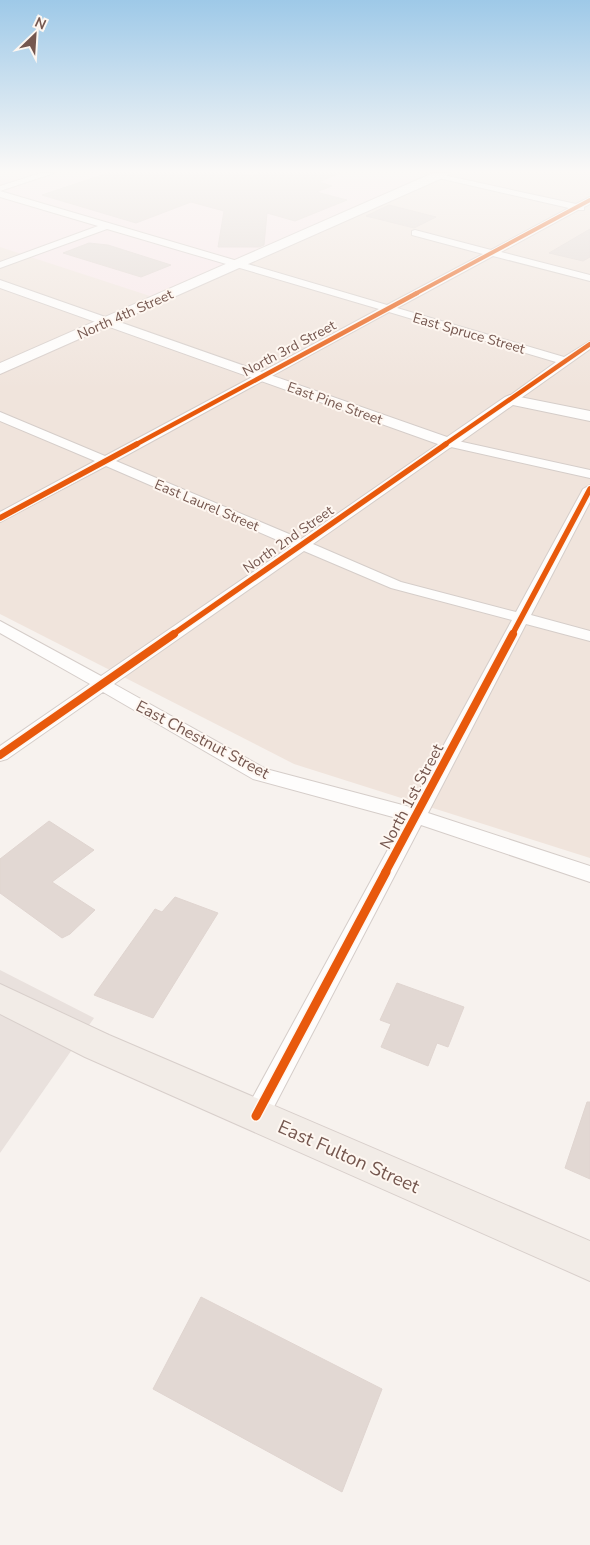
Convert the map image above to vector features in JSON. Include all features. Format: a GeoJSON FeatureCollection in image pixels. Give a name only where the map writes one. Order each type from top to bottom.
{"type":"FeatureCollection","features":[{"type":"Feature","properties":{"kind":"main road","name":"North 4th Street"},"geometry":{"type":"LineString","coordinates":[[0,369],[280,245]]}},
{"type":"Feature","properties":{"kind":"main road","name":"East Fulton Street"},"geometry":{"type":"LineString","coordinates":[[0,998],[97,1046],[590,1261]]}},
{"type":"Feature","properties":{"kind":"street"},"geometry":{"type":"LineString","coordinates":[[0,265],[54,245]]}},
{"type":"Feature","properties":{"kind":"street","name":"East Spruce Street"},"geometry":{"type":"LineString","coordinates":[[172,245],[565,361]]}},
{"type":"Feature","properties":{"kind":"street"},"geometry":{"type":"LineString","coordinates":[[461,245],[590,278]]}},
{"type":"Feature","properties":{"kind":"street","name":"North 3rd Street"},"geometry":{"type":"LineString","coordinates":[[0,518],[505,245]]}},
{"type":"Feature","properties":{"kind":"street","name":"East Pine Street"},"geometry":{"type":"LineString","coordinates":[[0,284],[448,443],[590,474]]}},
{"type":"Feature","properties":{"kind":"street","name":"North 2nd Street"},"geometry":{"type":"LineString","coordinates":[[0,756],[590,344]]}},
{"type":"Feature","properties":{"kind":"street"},"geometry":{"type":"LineString","coordinates":[[510,400],[590,416]]}},
{"type":"Feature","properties":{"kind":"street","name":"East Laurel Street"},"geometry":{"type":"LineString","coordinates":[[0,416],[396,585],[590,636]]}},
{"type":"Feature","properties":{"kind":"street","name":"North 1st Street"},"geometry":{"type":"LineString","coordinates":[[256,1116],[590,489]]}},
{"type":"Feature","properties":{"kind":"street","name":"East Chestnut Street"},"geometry":{"type":"LineString","coordinates":[[0,626],[260,774],[416,816],[590,874]]}},
{"type":"Feature","properties":{"kind":"shaded area"},"geometry":{"type":"Polygon","coordinates":[[[0,245],[590,245],[590,858],[294,764],[0,614],[0,245]]]}},
{"type":"Feature","properties":{"kind":"shaded area"},"geometry":{"type":"Polygon","coordinates":[[[0,245],[271,245],[153,297],[0,247],[0,245]]]}},
{"type":"Feature","properties":{"kind":"shaded area"},"geometry":{"type":"Polygon","coordinates":[[[0,970],[94,1018],[0,1153],[0,970]]]}},
{"type":"Feature","properties":{"kind":"building"},"geometry":{"type":"Polygon","coordinates":[[[84,245],[108,245],[171,265],[141,277],[63,253],[84,245]]]}},
{"type":"Feature","properties":{"kind":"building"},"geometry":{"type":"Polygon","coordinates":[[[218,245],[264,245],[259,247],[218,247],[218,245]]]}},
{"type":"Feature","properties":{"kind":"building"},"geometry":{"type":"Polygon","coordinates":[[[562,245],[590,245],[590,257],[583,261],[549,253],[562,245]]]}},
{"type":"Feature","properties":{"kind":"building"},"geometry":{"type":"Polygon","coordinates":[[[49,821],[94,850],[52,882],[95,910],[70,934],[62,938],[0,893],[0,859],[49,821]]]}},
{"type":"Feature","properties":{"kind":"building"},"geometry":{"type":"Polygon","coordinates":[[[175,897],[218,913],[153,1018],[94,995],[155,909],[162,912],[175,897]]]}},
{"type":"Feature","properties":{"kind":"building"},"geometry":{"type":"Polygon","coordinates":[[[397,983],[464,1007],[448,1047],[437,1043],[428,1066],[381,1047],[391,1024],[380,1020],[397,983]]]}},
{"type":"Feature","properties":{"kind":"building"},"geometry":{"type":"Polygon","coordinates":[[[587,1102],[590,1102],[590,1179],[565,1168],[587,1102]]]}},
{"type":"Feature","properties":{"kind":"building"},"geometry":{"type":"Polygon","coordinates":[[[201,1297],[382,1389],[342,1492],[153,1389],[201,1297]]]}},
{"type":"Feature","properties":{"kind":"cycle path"},"geometry":{"type":"LineString","coordinates":[[0,518],[506,245]]}},
{"type":"Feature","properties":{"kind":"cycle path"},"geometry":{"type":"LineString","coordinates":[[0,755],[590,344]]}},
{"type":"Feature","properties":{"kind":"cycle path"},"geometry":{"type":"LineString","coordinates":[[256,1116],[590,489]]}}]}
